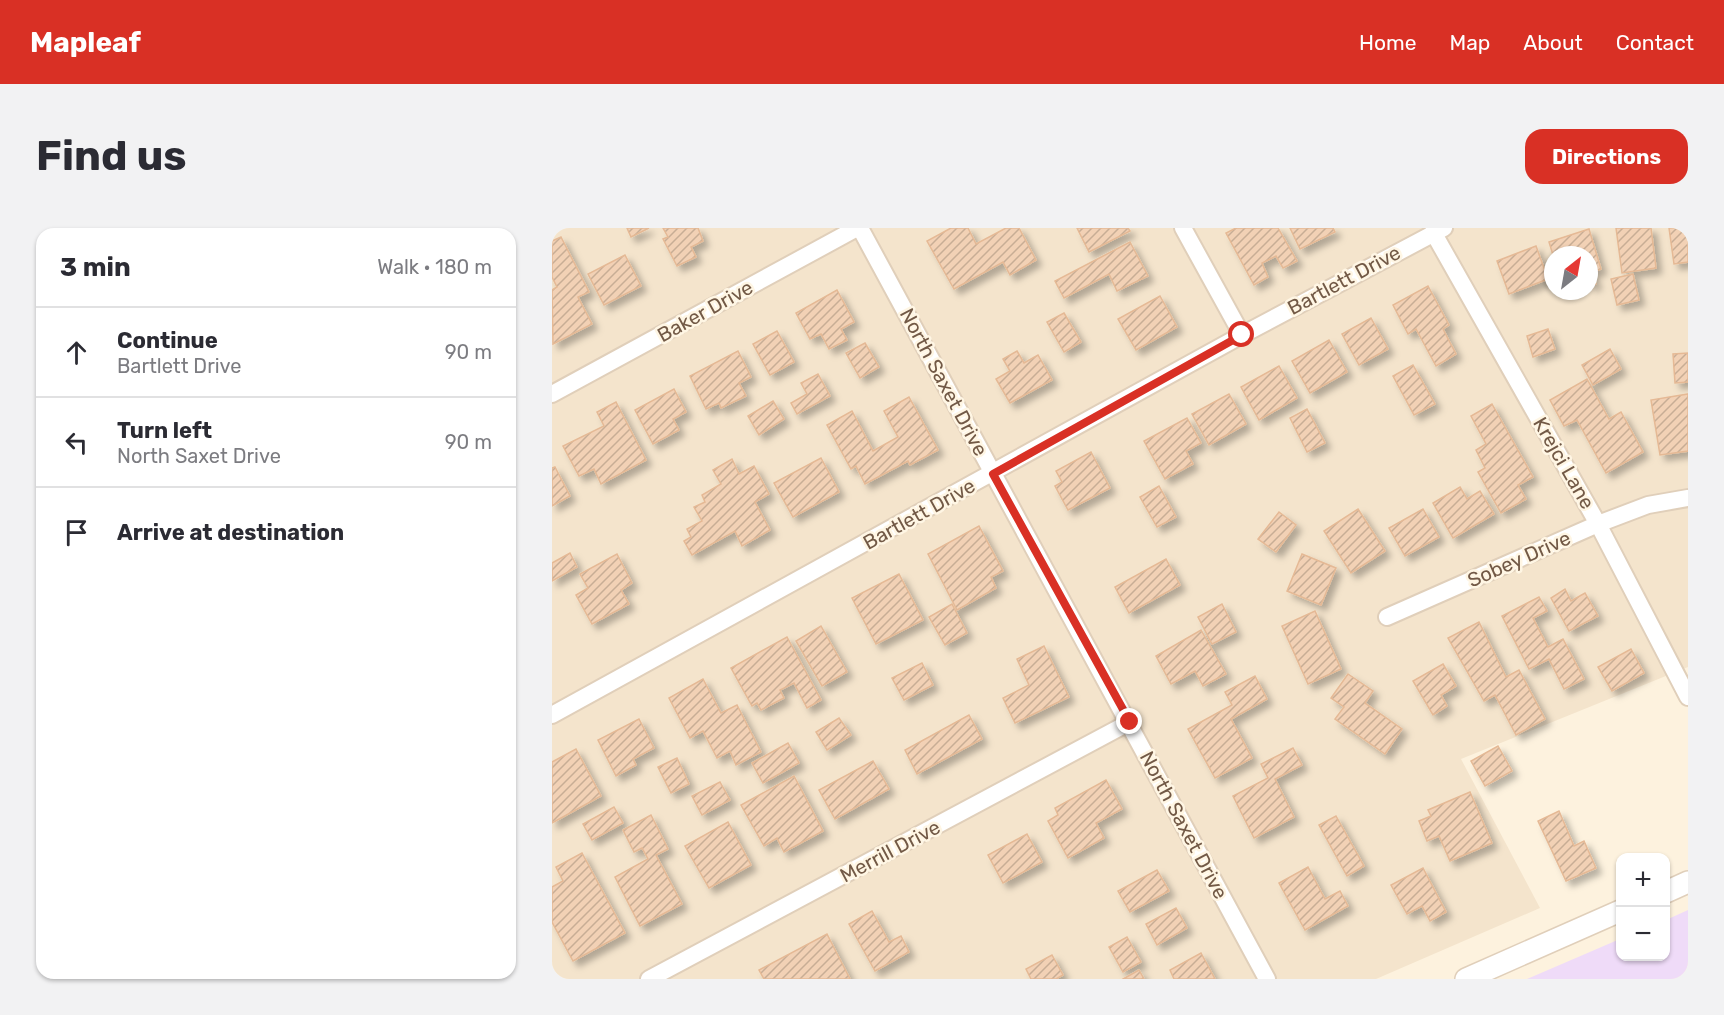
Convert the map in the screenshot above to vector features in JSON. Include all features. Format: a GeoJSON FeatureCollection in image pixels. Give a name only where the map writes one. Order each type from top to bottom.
{"type":"FeatureCollection","features":[{"type":"Feature","properties":{"kind":"street","name":"Baker Drive"},"geometry":{"type":"LineString","coordinates":[[552,394],[859,228]]}},
{"type":"Feature","properties":{"kind":"street","name":"North Saxet Drive"},"geometry":{"type":"LineString","coordinates":[[859,228],[1130,722],[1267,979]]}},
{"type":"Feature","properties":{"kind":"street"},"geometry":{"type":"LineString","coordinates":[[1184,228],[1242,335]]}},
{"type":"Feature","properties":{"kind":"street","name":"Bartlett Drive"},"geometry":{"type":"LineString","coordinates":[[552,715],[1242,335],[1438,230]]}},
{"type":"Feature","properties":{"kind":"street","name":"Krejci Lane"},"geometry":{"type":"LineString","coordinates":[[1438,230],[1598,524],[1688,697]]}},
{"type":"Feature","properties":{"kind":"street","name":"Sobey Drive"},"geometry":{"type":"LineString","coordinates":[[1387,617],[1598,524],[1648,506],[1688,498]]}},
{"type":"Feature","properties":{"kind":"street","name":"Merrill Drive"},"geometry":{"type":"LineString","coordinates":[[650,979],[1130,722]]}},
{"type":"Feature","properties":{"kind":"street"},"geometry":{"type":"LineString","coordinates":[[1670,890],[1688,882]]}},
{"type":"Feature","properties":{"kind":"street"},"geometry":{"type":"LineString","coordinates":[[1466,979],[1616,914]]}},
{"type":"Feature","properties":{"kind":"shaded area"},"geometry":{"type":"Polygon","coordinates":[[[552,228],[1688,228],[1688,667],[1461,759],[1540,908],[1376,979],[552,979],[552,228]]]}},
{"type":"Feature","properties":{"kind":"shaded area"},"geometry":{"type":"Polygon","coordinates":[[[1688,910],[1688,979],[1527,979],[1616,941],[1616,961],[1670,961],[1670,918],[1688,910]]]}},
{"type":"Feature","properties":{"kind":"building"},"geometry":{"type":"Polygon","coordinates":[[[627,228],[649,228],[631,237],[627,228]]]}},
{"type":"Feature","properties":{"kind":"building"},"geometry":{"type":"Polygon","coordinates":[[[663,228],[698,228],[703,241],[691,247],[696,257],[677,266],[663,239],[668,237],[663,228]]]}},
{"type":"Feature","properties":{"kind":"building"},"geometry":{"type":"Polygon","coordinates":[[[951,228],[968,228],[976,244],[1006,228],[1019,228],[1036,260],[1010,275],[1003,262],[954,289],[927,241],[951,228]]]}},
{"type":"Feature","properties":{"kind":"building"},"geometry":{"type":"Polygon","coordinates":[[[1077,228],[1128,228],[1130,231],[1089,252],[1077,228]]]}},
{"type":"Feature","properties":{"kind":"building"},"geometry":{"type":"Polygon","coordinates":[[[1236,228],[1278,228],[1297,261],[1283,268],[1276,256],[1262,263],[1268,277],[1254,285],[1226,233],[1236,228]]]}},
{"type":"Feature","properties":{"kind":"building"},"geometry":{"type":"Polygon","coordinates":[[[1290,228],[1333,228],[1335,232],[1300,249],[1290,228]]]}},
{"type":"Feature","properties":{"kind":"building"},"geometry":{"type":"Polygon","coordinates":[[[1616,228],[1651,228],[1656,268],[1622,273],[1616,228]]]}},
{"type":"Feature","properties":{"kind":"building"},"geometry":{"type":"Polygon","coordinates":[[[1669,228],[1688,228],[1688,262],[1674,264],[1669,228]]]}},
{"type":"Feature","properties":{"kind":"building"},"geometry":{"type":"Polygon","coordinates":[[[1589,229],[1594,246],[1550,246],[1549,242],[1589,229]]]}},
{"type":"Feature","properties":{"kind":"building"},"geometry":{"type":"Polygon","coordinates":[[[561,237],[589,292],[578,297],[592,324],[553,344],[552,290],[557,287],[552,277],[552,241],[561,237]]]}},
{"type":"Feature","properties":{"kind":"building"},"geometry":{"type":"Polygon","coordinates":[[[1130,242],[1148,276],[1117,291],[1109,274],[1064,298],[1055,281],[1130,242]]]}},
{"type":"Feature","properties":{"kind":"building"},"geometry":{"type":"Polygon","coordinates":[[[1536,246],[1544,268],[1544,281],[1509,294],[1497,261],[1536,246]]]}},
{"type":"Feature","properties":{"kind":"building"},"geometry":{"type":"Polygon","coordinates":[[[625,255],[641,286],[604,305],[588,274],[625,255]]]}},
{"type":"Feature","properties":{"kind":"building"},"geometry":{"type":"Polygon","coordinates":[[[1633,274],[1639,300],[1617,305],[1611,279],[1633,274]]]}},
{"type":"Feature","properties":{"kind":"building"},"geometry":{"type":"Polygon","coordinates":[[[1428,286],[1449,325],[1443,329],[1456,354],[1436,366],[1416,329],[1408,334],[1393,305],[1428,286]]]}},
{"type":"Feature","properties":{"kind":"building"},"geometry":{"type":"Polygon","coordinates":[[[837,290],[854,322],[841,329],[847,340],[829,349],[821,334],[810,339],[796,313],[837,290]]]}},
{"type":"Feature","properties":{"kind":"building"},"geometry":{"type":"Polygon","coordinates":[[[1160,296],[1177,327],[1136,350],[1118,319],[1160,296]]]}},
{"type":"Feature","properties":{"kind":"building"},"geometry":{"type":"Polygon","coordinates":[[[1064,313],[1081,342],[1064,352],[1047,322],[1064,313]]]}},
{"type":"Feature","properties":{"kind":"building"},"geometry":{"type":"Polygon","coordinates":[[[1371,318],[1388,349],[1359,365],[1342,334],[1371,318]]]}},
{"type":"Feature","properties":{"kind":"building"},"geometry":{"type":"Polygon","coordinates":[[[1548,329],[1555,349],[1533,357],[1527,336],[1548,329]]]}},
{"type":"Feature","properties":{"kind":"building"},"geometry":{"type":"Polygon","coordinates":[[[777,331],[794,362],[770,375],[753,344],[777,331]]]}},
{"type":"Feature","properties":{"kind":"building"},"geometry":{"type":"Polygon","coordinates":[[[1329,340],[1347,372],[1310,393],[1292,361],[1329,340]]]}},
{"type":"Feature","properties":{"kind":"building"},"geometry":{"type":"Polygon","coordinates":[[[865,343],[879,367],[860,378],[846,353],[865,343]]]}},
{"type":"Feature","properties":{"kind":"building"},"geometry":{"type":"Polygon","coordinates":[[[1610,349],[1621,369],[1593,385],[1582,365],[1610,349]]]}},
{"type":"Feature","properties":{"kind":"building"},"geometry":{"type":"Polygon","coordinates":[[[738,351],[751,377],[739,383],[746,396],[721,408],[719,403],[706,409],[690,376],[738,351]]]}},
{"type":"Feature","properties":{"kind":"building"},"geometry":{"type":"Polygon","coordinates":[[[1017,351],[1024,363],[1038,355],[1052,380],[1010,403],[996,379],[1010,371],[1003,359],[1017,351]]]}},
{"type":"Feature","properties":{"kind":"building"},"geometry":{"type":"Polygon","coordinates":[[[1688,353],[1688,382],[1675,383],[1673,354],[1688,353]]]}},
{"type":"Feature","properties":{"kind":"building"},"geometry":{"type":"Polygon","coordinates":[[[1413,365],[1435,404],[1414,415],[1393,376],[1413,365]]]}},
{"type":"Feature","properties":{"kind":"building"},"geometry":{"type":"Polygon","coordinates":[[[1279,366],[1297,398],[1259,420],[1241,387],[1279,366]]]}},
{"type":"Feature","properties":{"kind":"building"},"geometry":{"type":"Polygon","coordinates":[[[818,374],[830,396],[797,414],[791,403],[807,394],[801,383],[818,374]]]}},
{"type":"Feature","properties":{"kind":"building"},"geometry":{"type":"Polygon","coordinates":[[[1587,379],[1609,419],[1621,412],[1643,452],[1606,473],[1577,420],[1564,426],[1550,400],[1587,379]]]}},
{"type":"Feature","properties":{"kind":"building"},"geometry":{"type":"Polygon","coordinates":[[[674,389],[686,412],[673,419],[679,430],[653,444],[635,410],[674,389]]]}},
{"type":"Feature","properties":{"kind":"building"},"geometry":{"type":"Polygon","coordinates":[[[1229,394],[1246,424],[1209,445],[1192,414],[1229,394]]]}},
{"type":"Feature","properties":{"kind":"building"},"geometry":{"type":"Polygon","coordinates":[[[1688,394],[1688,451],[1660,455],[1651,400],[1688,394]]]}},
{"type":"Feature","properties":{"kind":"building"},"geometry":{"type":"Polygon","coordinates":[[[909,397],[938,450],[910,465],[908,461],[865,484],[856,466],[851,469],[827,425],[852,411],[873,451],[898,437],[884,411],[909,397]]]}},
{"type":"Feature","properties":{"kind":"building"},"geometry":{"type":"Polygon","coordinates":[[[773,401],[784,419],[759,435],[748,416],[773,401]]]}},
{"type":"Feature","properties":{"kind":"building"},"geometry":{"type":"Polygon","coordinates":[[[616,402],[646,460],[601,484],[594,469],[579,476],[563,446],[604,426],[597,412],[616,402]]]}},
{"type":"Feature","properties":{"kind":"building"},"geometry":{"type":"Polygon","coordinates":[[[1492,404],[1533,477],[1518,485],[1526,499],[1501,513],[1478,472],[1485,468],[1476,450],[1486,444],[1471,416],[1492,404]]]}},
{"type":"Feature","properties":{"kind":"building"},"geometry":{"type":"Polygon","coordinates":[[[1307,409],[1325,443],[1307,452],[1290,418],[1307,409]]]}},
{"type":"Feature","properties":{"kind":"building"},"geometry":{"type":"Polygon","coordinates":[[[1187,418],[1201,443],[1186,451],[1193,464],[1165,479],[1144,441],[1187,418]]]}},
{"type":"Feature","properties":{"kind":"building"},"geometry":{"type":"Polygon","coordinates":[[[1091,452],[1110,488],[1068,510],[1055,486],[1062,482],[1056,471],[1091,452]]]}},
{"type":"Feature","properties":{"kind":"building"},"geometry":{"type":"Polygon","coordinates":[[[821,458],[839,492],[793,517],[774,483],[821,458]]]}},
{"type":"Feature","properties":{"kind":"building"},"geometry":{"type":"Polygon","coordinates":[[[732,459],[739,474],[754,466],[769,494],[755,502],[770,530],[742,546],[735,531],[692,555],[684,541],[691,537],[687,529],[702,521],[694,507],[705,502],[702,495],[721,484],[713,470],[732,459]]]}},
{"type":"Feature","properties":{"kind":"building"},"geometry":{"type":"Polygon","coordinates":[[[555,467],[570,496],[552,506],[552,468],[555,467]]]}},
{"type":"Feature","properties":{"kind":"building"},"geometry":{"type":"Polygon","coordinates":[[[1159,486],[1176,517],[1157,527],[1140,497],[1159,486]]]}},
{"type":"Feature","properties":{"kind":"building"},"geometry":{"type":"Polygon","coordinates":[[[1460,487],[1467,499],[1480,491],[1494,514],[1453,538],[1433,503],[1460,487]]]}},
{"type":"Feature","properties":{"kind":"building"},"geometry":{"type":"Polygon","coordinates":[[[1358,509],[1385,551],[1351,573],[1324,531],[1358,509]]]}},
{"type":"Feature","properties":{"kind":"building"},"geometry":{"type":"Polygon","coordinates":[[[1423,509],[1439,537],[1405,556],[1389,528],[1423,509]]]}},
{"type":"Feature","properties":{"kind":"building"},"geometry":{"type":"Polygon","coordinates":[[[1279,512],[1296,525],[1276,552],[1258,539],[1279,512]]]}},
{"type":"Feature","properties":{"kind":"building"},"geometry":{"type":"Polygon","coordinates":[[[979,526],[1003,571],[991,577],[996,588],[957,610],[928,554],[979,526]]]}},
{"type":"Feature","properties":{"kind":"building"},"geometry":{"type":"Polygon","coordinates":[[[570,553],[577,567],[552,581],[552,563],[570,553]]]}},
{"type":"Feature","properties":{"kind":"building"},"geometry":{"type":"Polygon","coordinates":[[[617,554],[632,583],[621,590],[629,604],[592,624],[576,595],[588,588],[580,574],[617,554]]]}},
{"type":"Feature","properties":{"kind":"building"},"geometry":{"type":"Polygon","coordinates":[[[1302,554],[1336,568],[1321,605],[1287,591],[1302,554]]]}},
{"type":"Feature","properties":{"kind":"building"},"geometry":{"type":"Polygon","coordinates":[[[1166,559],[1180,585],[1129,613],[1115,587],[1166,559]]]}},
{"type":"Feature","properties":{"kind":"building"},"geometry":{"type":"Polygon","coordinates":[[[899,574],[923,620],[876,644],[852,598],[899,574]]]}},
{"type":"Feature","properties":{"kind":"building"},"geometry":{"type":"Polygon","coordinates":[[[1565,589],[1571,601],[1585,593],[1598,616],[1569,631],[1551,598],[1565,589]]]}},
{"type":"Feature","properties":{"kind":"building"},"geometry":{"type":"Polygon","coordinates":[[[1539,597],[1547,611],[1533,618],[1548,647],[1563,639],[1584,679],[1564,689],[1549,659],[1529,669],[1502,616],[1539,597]]]}},
{"type":"Feature","properties":{"kind":"building"},"geometry":{"type":"Polygon","coordinates":[[[952,604],[967,633],[945,645],[929,617],[952,604]]]}},
{"type":"Feature","properties":{"kind":"building"},"geometry":{"type":"Polygon","coordinates":[[[1222,604],[1236,632],[1212,644],[1198,617],[1222,604]]]}},
{"type":"Feature","properties":{"kind":"building"},"geometry":{"type":"Polygon","coordinates":[[[1315,611],[1341,669],[1308,684],[1282,626],[1315,611]]]}},
{"type":"Feature","properties":{"kind":"building"},"geometry":{"type":"Polygon","coordinates":[[[1479,622],[1506,677],[1519,670],[1545,719],[1516,735],[1495,695],[1484,701],[1448,638],[1479,622]]]}},
{"type":"Feature","properties":{"kind":"building"},"geometry":{"type":"Polygon","coordinates":[[[821,626],[847,672],[822,686],[796,641],[821,626]]]}},
{"type":"Feature","properties":{"kind":"building"},"geometry":{"type":"Polygon","coordinates":[[[1201,630],[1226,674],[1203,686],[1195,671],[1171,684],[1156,656],[1201,630]]]}},
{"type":"Feature","properties":{"kind":"building"},"geometry":{"type":"Polygon","coordinates":[[[787,637],[821,700],[807,708],[794,683],[780,690],[784,698],[761,710],[757,703],[752,706],[731,668],[787,637]]]}},
{"type":"Feature","properties":{"kind":"building"},"geometry":{"type":"Polygon","coordinates":[[[1044,646],[1069,697],[1015,723],[1003,698],[1029,685],[1017,659],[1044,646]]]}},
{"type":"Feature","properties":{"kind":"building"},"geometry":{"type":"Polygon","coordinates":[[[1631,649],[1644,673],[1612,691],[1598,667],[1631,649]]]}},
{"type":"Feature","properties":{"kind":"building"},"geometry":{"type":"Polygon","coordinates":[[[922,663],[933,685],[904,700],[892,678],[922,663]]]}},
{"type":"Feature","properties":{"kind":"building"},"geometry":{"type":"Polygon","coordinates":[[[1443,664],[1456,686],[1441,695],[1447,706],[1433,715],[1413,681],[1443,664]]]}},
{"type":"Feature","properties":{"kind":"building"},"geometry":{"type":"Polygon","coordinates":[[[1348,674],[1373,691],[1365,703],[1402,729],[1385,754],[1335,719],[1344,707],[1331,698],[1348,674]]]}},
{"type":"Feature","properties":{"kind":"building"},"geometry":{"type":"Polygon","coordinates":[[[1255,676],[1267,699],[1231,719],[1252,758],[1215,778],[1188,729],[1232,705],[1225,692],[1255,676]]]}},
{"type":"Feature","properties":{"kind":"building"},"geometry":{"type":"Polygon","coordinates":[[[703,679],[721,713],[737,705],[761,752],[736,765],[730,751],[717,758],[703,731],[690,738],[669,698],[703,679]]]}},
{"type":"Feature","properties":{"kind":"building"},"geometry":{"type":"Polygon","coordinates":[[[969,715],[982,739],[917,774],[905,750],[969,715]]]}},
{"type":"Feature","properties":{"kind":"building"},"geometry":{"type":"Polygon","coordinates":[[[839,718],[851,735],[827,750],[816,732],[839,718]]]}},
{"type":"Feature","properties":{"kind":"building"},"geometry":{"type":"Polygon","coordinates":[[[639,719],[654,748],[633,759],[636,765],[616,776],[598,740],[639,719]]]}},
{"type":"Feature","properties":{"kind":"building"},"geometry":{"type":"Polygon","coordinates":[[[788,743],[799,763],[763,783],[752,763],[788,743]]]}},
{"type":"Feature","properties":{"kind":"building"},"geometry":{"type":"Polygon","coordinates":[[[1498,746],[1512,771],[1485,786],[1471,761],[1498,746]]]}},
{"type":"Feature","properties":{"kind":"building"},"geometry":{"type":"Polygon","coordinates":[[[1293,748],[1302,765],[1275,779],[1294,817],[1254,838],[1233,796],[1268,778],[1261,764],[1293,748]]]}},
{"type":"Feature","properties":{"kind":"building"},"geometry":{"type":"Polygon","coordinates":[[[576,749],[601,796],[552,823],[552,762],[576,749]]]}},
{"type":"Feature","properties":{"kind":"building"},"geometry":{"type":"Polygon","coordinates":[[[677,758],[689,784],[671,793],[658,767],[677,758]]]}},
{"type":"Feature","properties":{"kind":"building"},"geometry":{"type":"Polygon","coordinates":[[[873,761],[889,789],[835,819],[819,790],[873,761]]]}},
{"type":"Feature","properties":{"kind":"building"},"geometry":{"type":"Polygon","coordinates":[[[794,776],[823,831],[784,852],[777,838],[764,846],[741,805],[794,776]]]}},
{"type":"Feature","properties":{"kind":"building"},"geometry":{"type":"Polygon","coordinates":[[[1106,780],[1122,809],[1096,823],[1104,838],[1068,858],[1048,821],[1058,815],[1055,808],[1106,780]]]}},
{"type":"Feature","properties":{"kind":"building"},"geometry":{"type":"Polygon","coordinates":[[[720,782],[730,800],[702,815],[692,796],[720,782]]]}},
{"type":"Feature","properties":{"kind":"building"},"geometry":{"type":"Polygon","coordinates":[[[1470,792],[1492,843],[1450,861],[1439,836],[1427,841],[1419,821],[1431,816],[1428,810],[1470,792]]]}},
{"type":"Feature","properties":{"kind":"building"},"geometry":{"type":"Polygon","coordinates":[[[614,807],[623,823],[592,840],[583,824],[614,807]]]}},
{"type":"Feature","properties":{"kind":"building"},"geometry":{"type":"Polygon","coordinates":[[[1559,811],[1574,846],[1584,841],[1596,868],[1566,881],[1538,821],[1559,811]]]}},
{"type":"Feature","properties":{"kind":"building"},"geometry":{"type":"Polygon","coordinates":[[[651,815],[668,849],[656,855],[682,904],[640,926],[615,877],[648,859],[642,848],[634,852],[623,830],[651,815]]]}},
{"type":"Feature","properties":{"kind":"building"},"geometry":{"type":"Polygon","coordinates":[[[1336,816],[1364,866],[1347,876],[1319,825],[1336,816]]]}},
{"type":"Feature","properties":{"kind":"building"},"geometry":{"type":"Polygon","coordinates":[[[728,822],[751,865],[709,888],[685,846],[728,822]]]}},
{"type":"Feature","properties":{"kind":"building"},"geometry":{"type":"Polygon","coordinates":[[[1027,834],[1042,862],[1003,883],[988,855],[1027,834]]]}},
{"type":"Feature","properties":{"kind":"building"},"geometry":{"type":"Polygon","coordinates":[[[582,853],[625,933],[573,961],[552,922],[552,887],[563,881],[556,867],[582,853]]]}},
{"type":"Feature","properties":{"kind":"building"},"geometry":{"type":"Polygon","coordinates":[[[1308,867],[1325,899],[1340,891],[1348,906],[1305,930],[1279,883],[1308,867]]]}},
{"type":"Feature","properties":{"kind":"building"},"geometry":{"type":"Polygon","coordinates":[[[1423,868],[1446,912],[1430,921],[1422,906],[1407,914],[1391,885],[1423,868]]]}},
{"type":"Feature","properties":{"kind":"building"},"geometry":{"type":"Polygon","coordinates":[[[1157,870],[1169,891],[1130,912],[1118,891],[1157,870]]]}},
{"type":"Feature","properties":{"kind":"building"},"geometry":{"type":"Polygon","coordinates":[[[1176,908],[1187,928],[1157,945],[1146,924],[1176,908]]]}},
{"type":"Feature","properties":{"kind":"building"},"geometry":{"type":"Polygon","coordinates":[[[872,911],[889,942],[901,936],[909,952],[875,971],[849,924],[872,911]]]}},
{"type":"Feature","properties":{"kind":"building"},"geometry":{"type":"Polygon","coordinates":[[[827,934],[850,979],[764,979],[759,970],[827,934]]]}},
{"type":"Feature","properties":{"kind":"building"},"geometry":{"type":"Polygon","coordinates":[[[1127,937],[1141,962],[1123,972],[1109,947],[1127,937]]]}},
{"type":"Feature","properties":{"kind":"building"},"geometry":{"type":"Polygon","coordinates":[[[1201,953],[1215,979],[1174,979],[1170,970],[1201,953]]]}},
{"type":"Feature","properties":{"kind":"building"},"geometry":{"type":"Polygon","coordinates":[[[1052,955],[1063,975],[1056,979],[1031,979],[1026,969],[1052,955]]]}},
{"type":"Feature","properties":{"kind":"building"},"geometry":{"type":"Polygon","coordinates":[[[1139,970],[1144,979],[1123,979],[1139,970]]]}},
{"type":"Feature","properties":{"kind":"route"},"geometry":{"type":"LineString","coordinates":[[1130,722],[993,474],[1242,335]]}}]}
